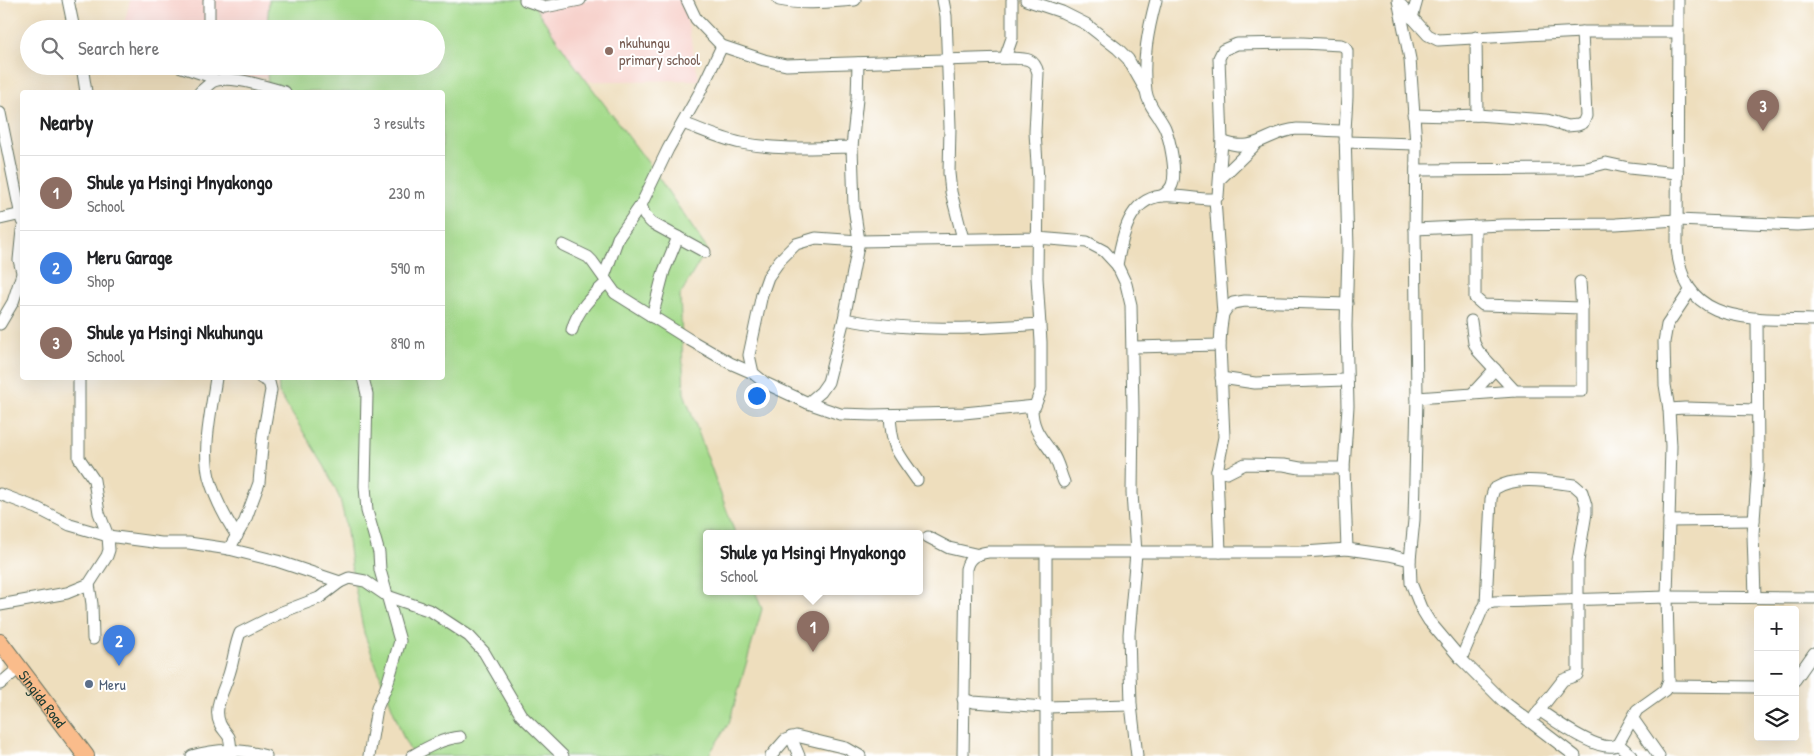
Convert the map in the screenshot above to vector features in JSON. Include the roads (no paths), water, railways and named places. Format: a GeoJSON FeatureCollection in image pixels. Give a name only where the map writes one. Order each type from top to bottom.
{"type":"FeatureCollection","features":[{"type":"Feature","properties":{"kind":"highway","name":"Singida Road"},"geometry":{"type":"LineString","coordinates":[[0,642],[86,756]]}},
{"type":"Feature","properties":{"kind":"street"},"geometry":{"type":"LineString","coordinates":[[68,0],[72,20]]}},
{"type":"Feature","properties":{"kind":"street"},"geometry":{"type":"LineString","coordinates":[[209,0],[209,20]]}},
{"type":"Feature","properties":{"kind":"street"},"geometry":{"type":"LineString","coordinates":[[525,0],[545,7],[580,0]]}},
{"type":"Feature","properties":{"kind":"street"},"geometry":{"type":"LineString","coordinates":[[563,245],[588,257],[615,293],[706,350],[753,374],[765,383],[808,403],[840,414],[964,413],[1032,408],[1038,403],[1041,390],[1037,278],[1038,180],[1035,132],[1038,74],[1036,65],[1028,59],[1005,58],[786,65],[722,46],[696,19],[687,0]]}},
{"type":"Feature","properties":{"kind":"street"},"geometry":{"type":"LineString","coordinates":[[779,0],[804,3],[855,0]]}},
{"type":"Feature","properties":{"kind":"street"},"geometry":{"type":"LineString","coordinates":[[944,0],[950,127],[950,192],[963,239]]}},
{"type":"Feature","properties":{"kind":"street"},"geometry":{"type":"LineString","coordinates":[[1005,58],[1012,38],[1012,0]]}},
{"type":"Feature","properties":{"kind":"street"},"geometry":{"type":"LineString","coordinates":[[1026,0],[1062,12],[1086,24],[1128,59],[1146,90]]}},
{"type":"Feature","properties":{"kind":"street"},"geometry":{"type":"LineString","coordinates":[[1156,0],[1145,50],[1146,90],[1150,105],[1160,117],[1166,130],[1170,148],[1173,180],[1172,186],[1162,196]]}},
{"type":"Feature","properties":{"kind":"street"},"geometry":{"type":"LineString","coordinates":[[1412,18],[1416,0]]}},
{"type":"Feature","properties":{"kind":"street"},"geometry":{"type":"LineString","coordinates":[[1678,0],[1677,220],[1679,267],[1690,291],[1714,309],[1741,317],[1814,320]]}},
{"type":"Feature","properties":{"kind":"street"},"geometry":{"type":"LineString","coordinates":[[1399,2],[1428,35],[1438,40],[1582,32],[1678,32]]}},
{"type":"Feature","properties":{"kind":"street"},"geometry":{"type":"LineString","coordinates":[[1399,2],[1410,59],[1416,144],[1417,398],[1414,520],[1410,560],[1411,583],[1421,608],[1460,658],[1503,701],[1575,756]]}},
{"type":"Feature","properties":{"kind":"street"},"geometry":{"type":"LineString","coordinates":[[1413,115],[1477,115],[1547,120],[1567,126],[1583,123],[1586,116],[1586,107],[1582,32]]}},
{"type":"Feature","properties":{"kind":"street"},"geometry":{"type":"LineString","coordinates":[[1476,37],[1477,115]]}},
{"type":"Feature","properties":{"kind":"street"},"geometry":{"type":"LineString","coordinates":[[1220,552],[1217,471],[1224,437],[1220,345],[1224,314],[1215,199],[1219,192],[1222,141],[1219,58],[1223,50],[1237,44],[1302,43],[1341,45],[1345,47],[1346,51],[1346,380],[1348,406],[1344,468],[1348,549]]}},
{"type":"Feature","properties":{"kind":"street"},"geometry":{"type":"LineString","coordinates":[[572,330],[576,317],[584,304],[605,279],[618,238],[641,206],[668,149],[722,46]]}},
{"type":"Feature","properties":{"kind":"street"},"geometry":{"type":"LineString","coordinates":[[808,403],[821,392],[828,382],[844,319],[859,241],[854,208],[852,147],[857,99],[858,63]]}},
{"type":"Feature","properties":{"kind":"street"},"geometry":{"type":"LineString","coordinates":[[83,75],[86,90]]}},
{"type":"Feature","properties":{"kind":"street"},"geometry":{"type":"LineString","coordinates":[[201,90],[212,75],[226,80],[250,82],[278,90]]}},
{"type":"Feature","properties":{"kind":"street"},"geometry":{"type":"LineString","coordinates":[[0,113],[20,207]]}},
{"type":"Feature","properties":{"kind":"street"},"geometry":{"type":"LineString","coordinates":[[683,122],[724,139],[742,143],[791,148],[852,147]]}},
{"type":"Feature","properties":{"kind":"street"},"geometry":{"type":"LineString","coordinates":[[1220,179],[1255,145],[1277,134],[1296,129],[1416,144]]}},
{"type":"Feature","properties":{"kind":"street"},"geometry":{"type":"LineString","coordinates":[[1222,141],[1234,146],[1255,145]]}},
{"type":"Feature","properties":{"kind":"street"},"geometry":{"type":"LineString","coordinates":[[1416,170],[1572,169],[1587,168],[1606,163],[1629,168],[1677,173]]}},
{"type":"Feature","properties":{"kind":"street"},"geometry":{"type":"LineString","coordinates":[[1117,265],[1122,239],[1137,208],[1142,202],[1162,196],[1215,199]]}},
{"type":"Feature","properties":{"kind":"street"},"geometry":{"type":"LineString","coordinates":[[641,206],[645,216],[652,223],[705,252]]}},
{"type":"Feature","properties":{"kind":"street"},"geometry":{"type":"LineString","coordinates":[[0,219],[20,216]]}},
{"type":"Feature","properties":{"kind":"street"},"geometry":{"type":"LineString","coordinates":[[1415,229],[1474,226],[1616,224],[1677,220],[1814,224]]}},
{"type":"Feature","properties":{"kind":"street"},"geometry":{"type":"LineString","coordinates":[[1474,226],[1475,298],[1483,305],[1582,308]]}},
{"type":"Feature","properties":{"kind":"street"},"geometry":{"type":"LineString","coordinates":[[652,317],[664,271],[678,237]]}},
{"type":"Feature","properties":{"kind":"street"},"geometry":{"type":"LineString","coordinates":[[753,374],[749,355],[762,294],[768,277],[780,260],[796,244],[816,238],[859,241],[1037,238],[1087,242],[1104,251],[1117,265],[1126,284],[1131,305],[1133,347],[1132,493],[1136,552],[1129,634],[1131,705],[1136,756]]}},
{"type":"Feature","properties":{"kind":"street"},"geometry":{"type":"LineString","coordinates":[[1104,251],[1122,239]]}},
{"type":"Feature","properties":{"kind":"street"},"geometry":{"type":"LineString","coordinates":[[20,250],[20,264]]}},
{"type":"Feature","properties":{"kind":"street"},"geometry":{"type":"LineString","coordinates":[[0,324],[13,302],[20,279]]}},
{"type":"Feature","properties":{"kind":"street"},"geometry":{"type":"LineString","coordinates":[[1417,398],[1515,391],[1582,391],[1582,308],[1580,282]]}},
{"type":"Feature","properties":{"kind":"street"},"geometry":{"type":"LineString","coordinates":[[1614,749],[1637,710],[1665,690],[1670,680],[1667,598],[1671,446],[1669,409],[1665,385],[1665,330],[1690,291]]}},
{"type":"Feature","properties":{"kind":"street"},"geometry":{"type":"LineString","coordinates":[[1224,314],[1233,303],[1245,301],[1347,304]]}},
{"type":"Feature","properties":{"kind":"street"},"geometry":{"type":"LineString","coordinates":[[1756,597],[1752,534],[1758,466],[1757,318]]}},
{"type":"Feature","properties":{"kind":"street"},"geometry":{"type":"LineString","coordinates":[[844,319],[904,328],[984,328],[1040,324]]}},
{"type":"Feature","properties":{"kind":"street"},"geometry":{"type":"LineString","coordinates":[[1471,321],[1474,343],[1478,351],[1515,391]]}},
{"type":"Feature","properties":{"kind":"street"},"geometry":{"type":"LineString","coordinates":[[1133,347],[1220,345]]}},
{"type":"Feature","properties":{"kind":"street"},"geometry":{"type":"LineString","coordinates":[[1472,394],[1495,369]]}},
{"type":"Feature","properties":{"kind":"street"},"geometry":{"type":"LineString","coordinates":[[1221,378],[1255,383],[1346,380]]}},
{"type":"Feature","properties":{"kind":"street"},"geometry":{"type":"LineString","coordinates":[[0,605],[67,593],[88,584],[107,556],[109,550],[108,536],[98,513],[94,480],[79,458],[79,380]]}},
{"type":"Feature","properties":{"kind":"street"},"geometry":{"type":"LineString","coordinates":[[216,380],[207,451],[209,476],[226,520],[236,536]]}},
{"type":"Feature","properties":{"kind":"street"},"geometry":{"type":"LineString","coordinates":[[228,549],[246,521],[259,483],[263,435],[271,390],[269,382],[265,380]]}},
{"type":"Feature","properties":{"kind":"street"},"geometry":{"type":"LineString","coordinates":[[364,380],[367,394],[365,486],[367,511],[379,553],[380,570],[399,634],[400,645],[387,685],[377,708],[369,756]]}},
{"type":"Feature","properties":{"kind":"street"},"geometry":{"type":"LineString","coordinates":[[1032,408],[1036,432],[1052,453],[1064,482]]}},
{"type":"Feature","properties":{"kind":"street"},"geometry":{"type":"LineString","coordinates":[[1669,409],[1757,410]]}},
{"type":"Feature","properties":{"kind":"street"},"geometry":{"type":"LineString","coordinates":[[890,414],[893,445],[917,480]]}},
{"type":"Feature","properties":{"kind":"street"},"geometry":{"type":"LineString","coordinates":[[1217,471],[1227,473],[1245,464],[1284,465],[1300,468],[1344,468]]}},
{"type":"Feature","properties":{"kind":"street"},"geometry":{"type":"LineString","coordinates":[[1460,658],[1486,604],[1491,499],[1494,489],[1533,480],[1574,485],[1582,492],[1586,505],[1578,561],[1578,675],[1563,680],[1531,722]]}},
{"type":"Feature","properties":{"kind":"street"},"geometry":{"type":"LineString","coordinates":[[0,494],[37,508],[65,523],[108,536],[228,549],[285,564],[340,582]]}},
{"type":"Feature","properties":{"kind":"street"},"geometry":{"type":"LineString","coordinates":[[1669,521],[1754,520]]}},
{"type":"Feature","properties":{"kind":"street"},"geometry":{"type":"LineString","coordinates":[[928,536],[949,548],[975,554],[988,552],[1311,552],[1348,549],[1410,560]]}},
{"type":"Feature","properties":{"kind":"street"},"geometry":{"type":"LineString","coordinates":[[1046,552],[1046,756]]}},
{"type":"Feature","properties":{"kind":"street"},"geometry":{"type":"LineString","coordinates":[[963,756],[966,569],[969,561],[975,554]]}},
{"type":"Feature","properties":{"kind":"street"},"geometry":{"type":"LineString","coordinates":[[231,753],[230,738],[219,722],[218,706],[230,674],[235,644],[240,633],[282,612],[319,598],[340,582],[349,578],[365,581],[387,596],[430,611],[470,636],[484,652],[521,715],[564,756]]}},
{"type":"Feature","properties":{"kind":"street"},"geometry":{"type":"LineString","coordinates":[[88,584],[92,604],[93,639]]}},
{"type":"Feature","properties":{"kind":"street"},"geometry":{"type":"LineString","coordinates":[[1486,604],[1518,601],[1667,598],[1814,598]]}},
{"type":"Feature","properties":{"kind":"street"},"geometry":{"type":"LineString","coordinates":[[1799,674],[1814,653]]}},
{"type":"Feature","properties":{"kind":"street"},"geometry":{"type":"LineString","coordinates":[[0,684],[19,668]]}},
{"type":"Feature","properties":{"kind":"street"},"geometry":{"type":"LineString","coordinates":[[1668,686],[1754,687]]}},
{"type":"Feature","properties":{"kind":"street"},"geometry":{"type":"LineString","coordinates":[[963,699],[973,702],[1045,707],[1131,705]]}},
{"type":"Feature","properties":{"kind":"street"},"geometry":{"type":"LineString","coordinates":[[1539,710],[1569,732],[1594,744],[1632,756]]}},
{"type":"Feature","properties":{"kind":"street"},"geometry":{"type":"LineString","coordinates":[[1633,719],[1659,756]]}},
{"type":"Feature","properties":{"kind":"street"},"geometry":{"type":"LineString","coordinates":[[412,756],[425,748],[460,737]]}},
{"type":"Feature","properties":{"kind":"street"},"geometry":{"type":"LineString","coordinates":[[771,756],[785,740],[791,737],[802,737],[846,748],[860,756]]}},
{"type":"Feature","properties":{"kind":"street"},"geometry":{"type":"LineString","coordinates":[[791,737],[800,756]]}},
{"type":"Feature","properties":{"kind":"street"},"geometry":{"type":"LineString","coordinates":[[192,756],[231,753],[256,753],[266,756]]}},
{"type":"Feature","properties":{"kind":"place","name":"nkuhungu primary school"},"geometry":{"type":"Point","coordinates":[609,51]}},
{"type":"Feature","properties":{"kind":"place","name":"Shule ya Msingi Nkuhungu"},"geometry":{"type":"Point","coordinates":[1763,131]}},
{"type":"Feature","properties":{"kind":"place","name":"Shule ya Msingi Mnyakongo"},"geometry":{"type":"Point","coordinates":[813,652]}},
{"type":"Feature","properties":{"kind":"place","name":"Meru Garage"},"geometry":{"type":"Point","coordinates":[119,666]}},
{"type":"Feature","properties":{"kind":"place","name":"Meru"},"geometry":{"type":"Point","coordinates":[89,684]}}]}
